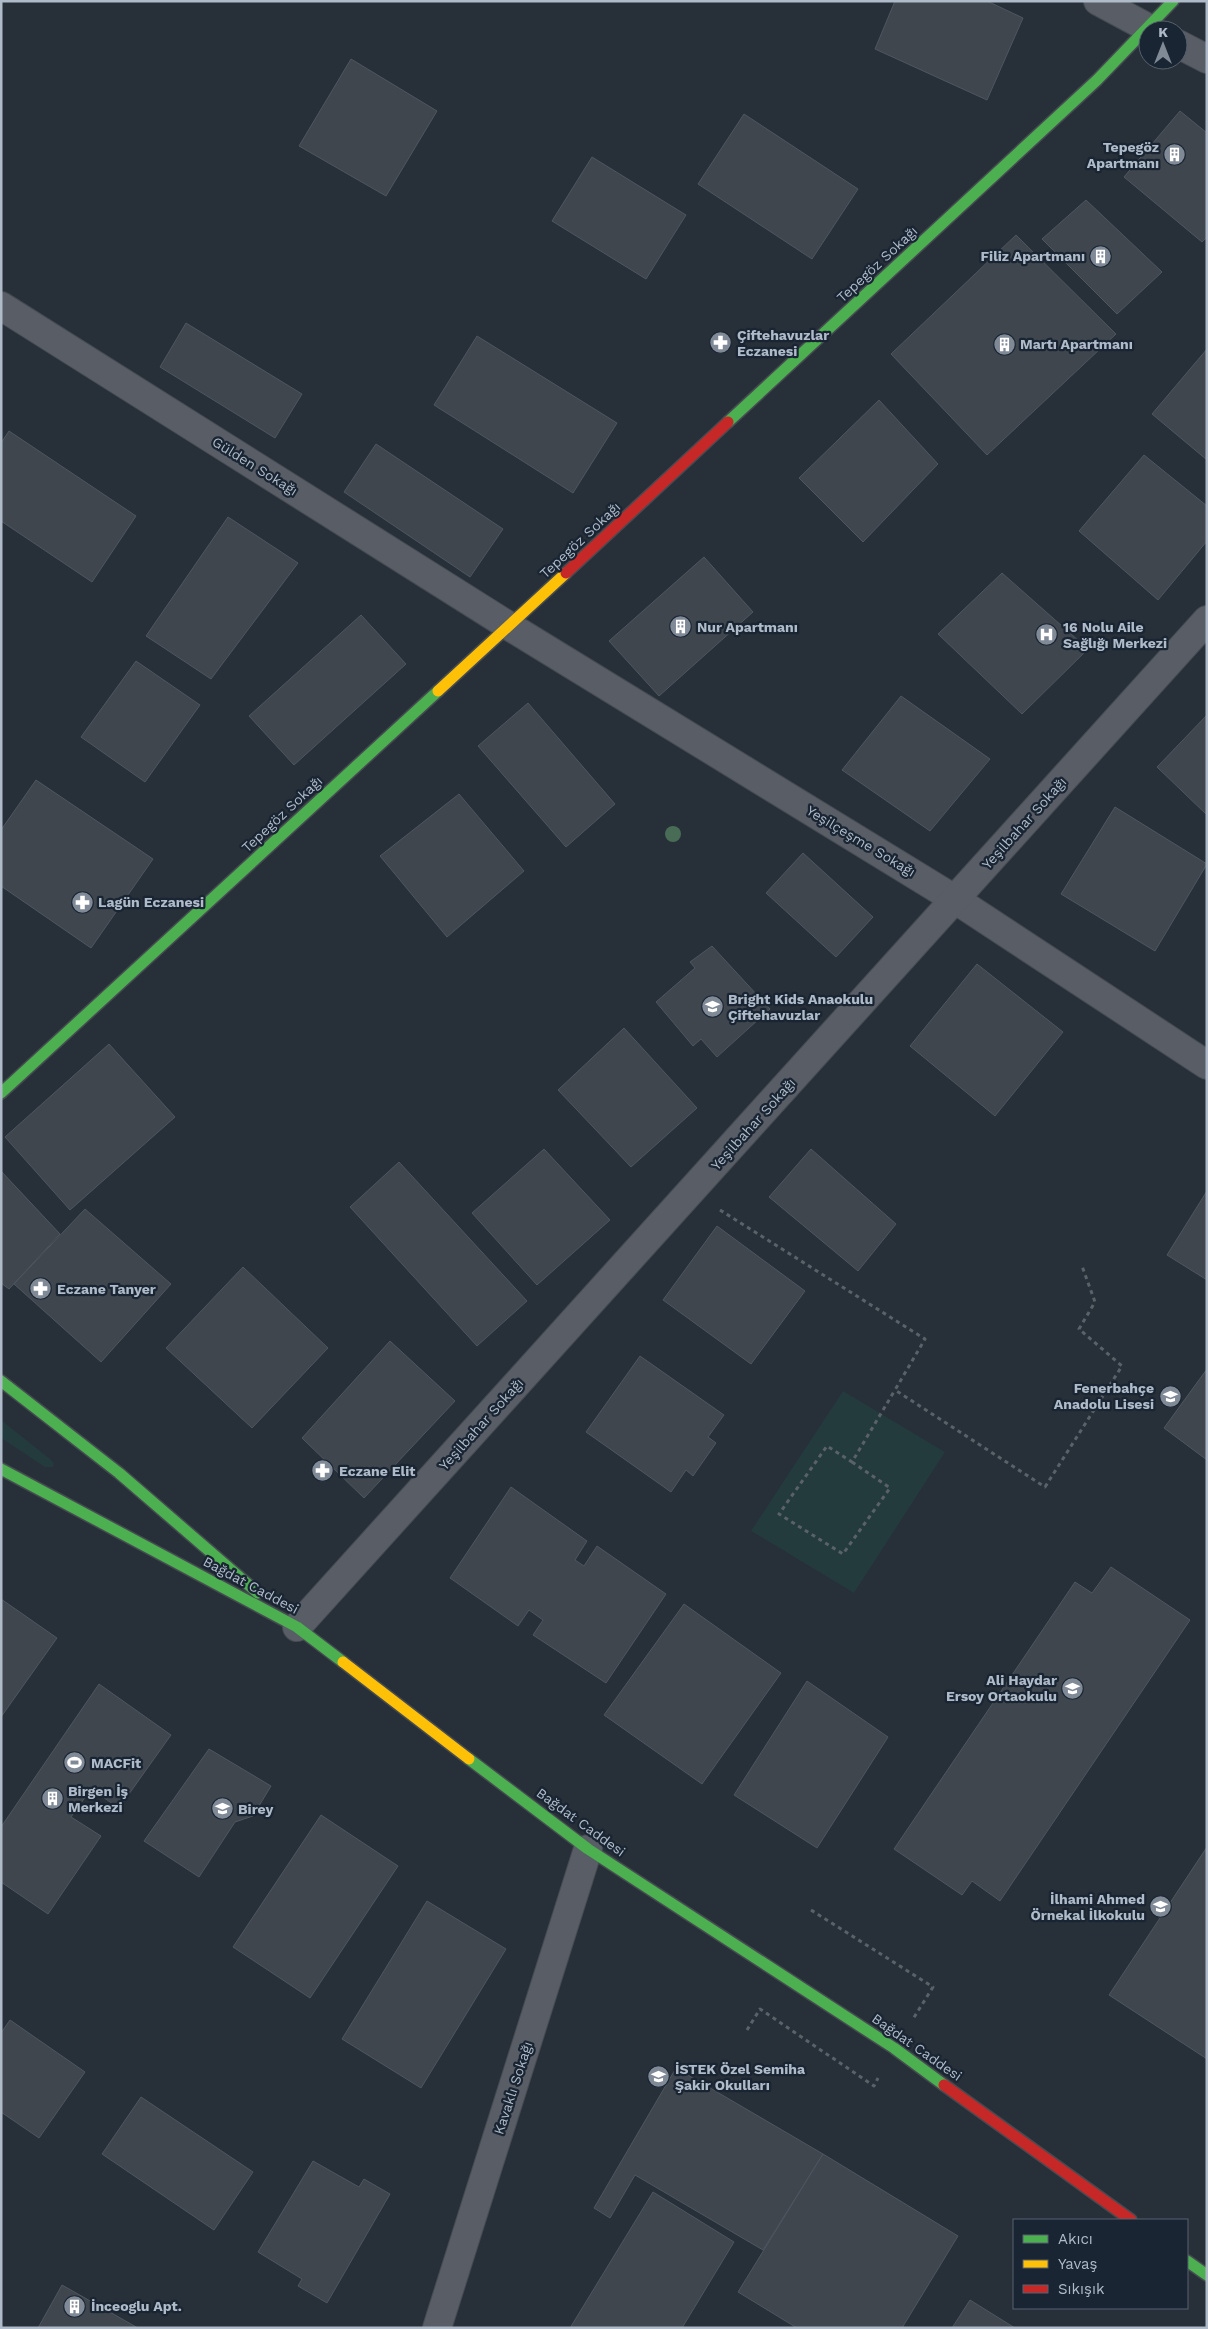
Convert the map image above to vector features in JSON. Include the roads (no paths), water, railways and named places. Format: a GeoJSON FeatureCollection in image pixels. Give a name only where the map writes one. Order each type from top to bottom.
{"type":"FeatureCollection","features":[{"type":"Feature","properties":{"kind":"main road","name":"Tepegöz Sokağı"},"geometry":{"type":"LineString","coordinates":[[1157,20],[1173,1]]}},
{"type":"Feature","properties":{"kind":"main road","name":"Tepegöz Sokağı"},"geometry":{"type":"LineString","coordinates":[[1,1093],[509,626],[1138,41]]}},
{"type":"Feature","properties":{"kind":"main road"},"geometry":{"type":"LineString","coordinates":[[1,1381],[119,1473],[297,1627]]}},
{"type":"Feature","properties":{"kind":"main road","name":"Bağdat Caddesi"},"geometry":{"type":"LineString","coordinates":[[1,1469],[297,1627],[588,1849],[894,2048],[1130,2219]]}},
{"type":"Feature","properties":{"kind":"main road"},"geometry":{"type":"LineString","coordinates":[[1188,2262],[1207,2275]]}},
{"type":"Feature","properties":{"kind":"street"},"geometry":{"type":"LineString","coordinates":[[1098,1],[1138,23]]}},
{"type":"Feature","properties":{"kind":"street"},"geometry":{"type":"LineString","coordinates":[[1188,49],[1207,59]]}},
{"type":"Feature","properties":{"kind":"street","name":"Gülden Sokağı"},"geometry":{"type":"LineString","coordinates":[[1,306],[509,626]]}},
{"type":"Feature","properties":{"kind":"street","name":"Yeşilbahar Sokağı"},"geometry":{"type":"LineString","coordinates":[[297,1627],[956,900],[1207,620]]}},
{"type":"Feature","properties":{"kind":"street","name":"Yeşilçeşme Sokağı"},"geometry":{"type":"LineString","coordinates":[[509,626],[956,900],[1207,1065]]}},
{"type":"Feature","properties":{"kind":"street","name":"Kavaklı Sokağı"},"geometry":{"type":"LineString","coordinates":[[437,2328],[588,1849]]}},
{"type":"Feature","properties":{"kind":"place","name":"Tepegöz Apartmanı"},"geometry":{"type":"Point","coordinates":[1175,155]}},
{"type":"Feature","properties":{"kind":"place","name":"Filiz Apartmanı"},"geometry":{"type":"Point","coordinates":[1101,256]}},
{"type":"Feature","properties":{"kind":"place","name":"Çiftehavuzlar Eczanesi"},"geometry":{"type":"Point","coordinates":[721,343]}},
{"type":"Feature","properties":{"kind":"place","name":"Martı Apartmanı"},"geometry":{"type":"Point","coordinates":[1004,344]}},
{"type":"Feature","properties":{"kind":"place","name":"Nur Apartmanı"},"geometry":{"type":"Point","coordinates":[681,627]}},
{"type":"Feature","properties":{"kind":"place","name":"16 Nolu Aile Sağlığı Merkezi"},"geometry":{"type":"Point","coordinates":[1047,635]}},
{"type":"Feature","properties":{"kind":"place","name":"Lagün Eczanesi"},"geometry":{"type":"Point","coordinates":[82,902]}},
{"type":"Feature","properties":{"kind":"place","name":"Bright Kids Anaokulu Çiftehavuzlar"},"geometry":{"type":"Point","coordinates":[712,1007]}},
{"type":"Feature","properties":{"kind":"place","name":"Eczane Tanyer"},"geometry":{"type":"Point","coordinates":[41,1289]}},
{"type":"Feature","properties":{"kind":"place","name":"Fenerbahçe Anadolu Lisesi"},"geometry":{"type":"Point","coordinates":[1170,1396]}},
{"type":"Feature","properties":{"kind":"place","name":"Eczane Elit"},"geometry":{"type":"Point","coordinates":[323,1471]}},
{"type":"Feature","properties":{"kind":"place","name":"Ali Haydar Ersoy Ortaokulu"},"geometry":{"type":"Point","coordinates":[1073,1688]}},
{"type":"Feature","properties":{"kind":"place","name":"MACFit"},"geometry":{"type":"Point","coordinates":[75,1763]}},
{"type":"Feature","properties":{"kind":"place","name":"Birgen İş Merkezi"},"geometry":{"type":"Point","coordinates":[52,1799]}},
{"type":"Feature","properties":{"kind":"place","name":"Birey"},"geometry":{"type":"Point","coordinates":[222,1809]}},
{"type":"Feature","properties":{"kind":"place","name":"İlhami Ahmed Örnekal İlkokulu"},"geometry":{"type":"Point","coordinates":[1161,1907]}},
{"type":"Feature","properties":{"kind":"place","name":"İSTEK Özel Semiha Şakir Okulları"},"geometry":{"type":"Point","coordinates":[659,2077]}},
{"type":"Feature","properties":{"kind":"place","name":"İnceoglu Apt."},"geometry":{"type":"Point","coordinates":[75,2306]}}]}
